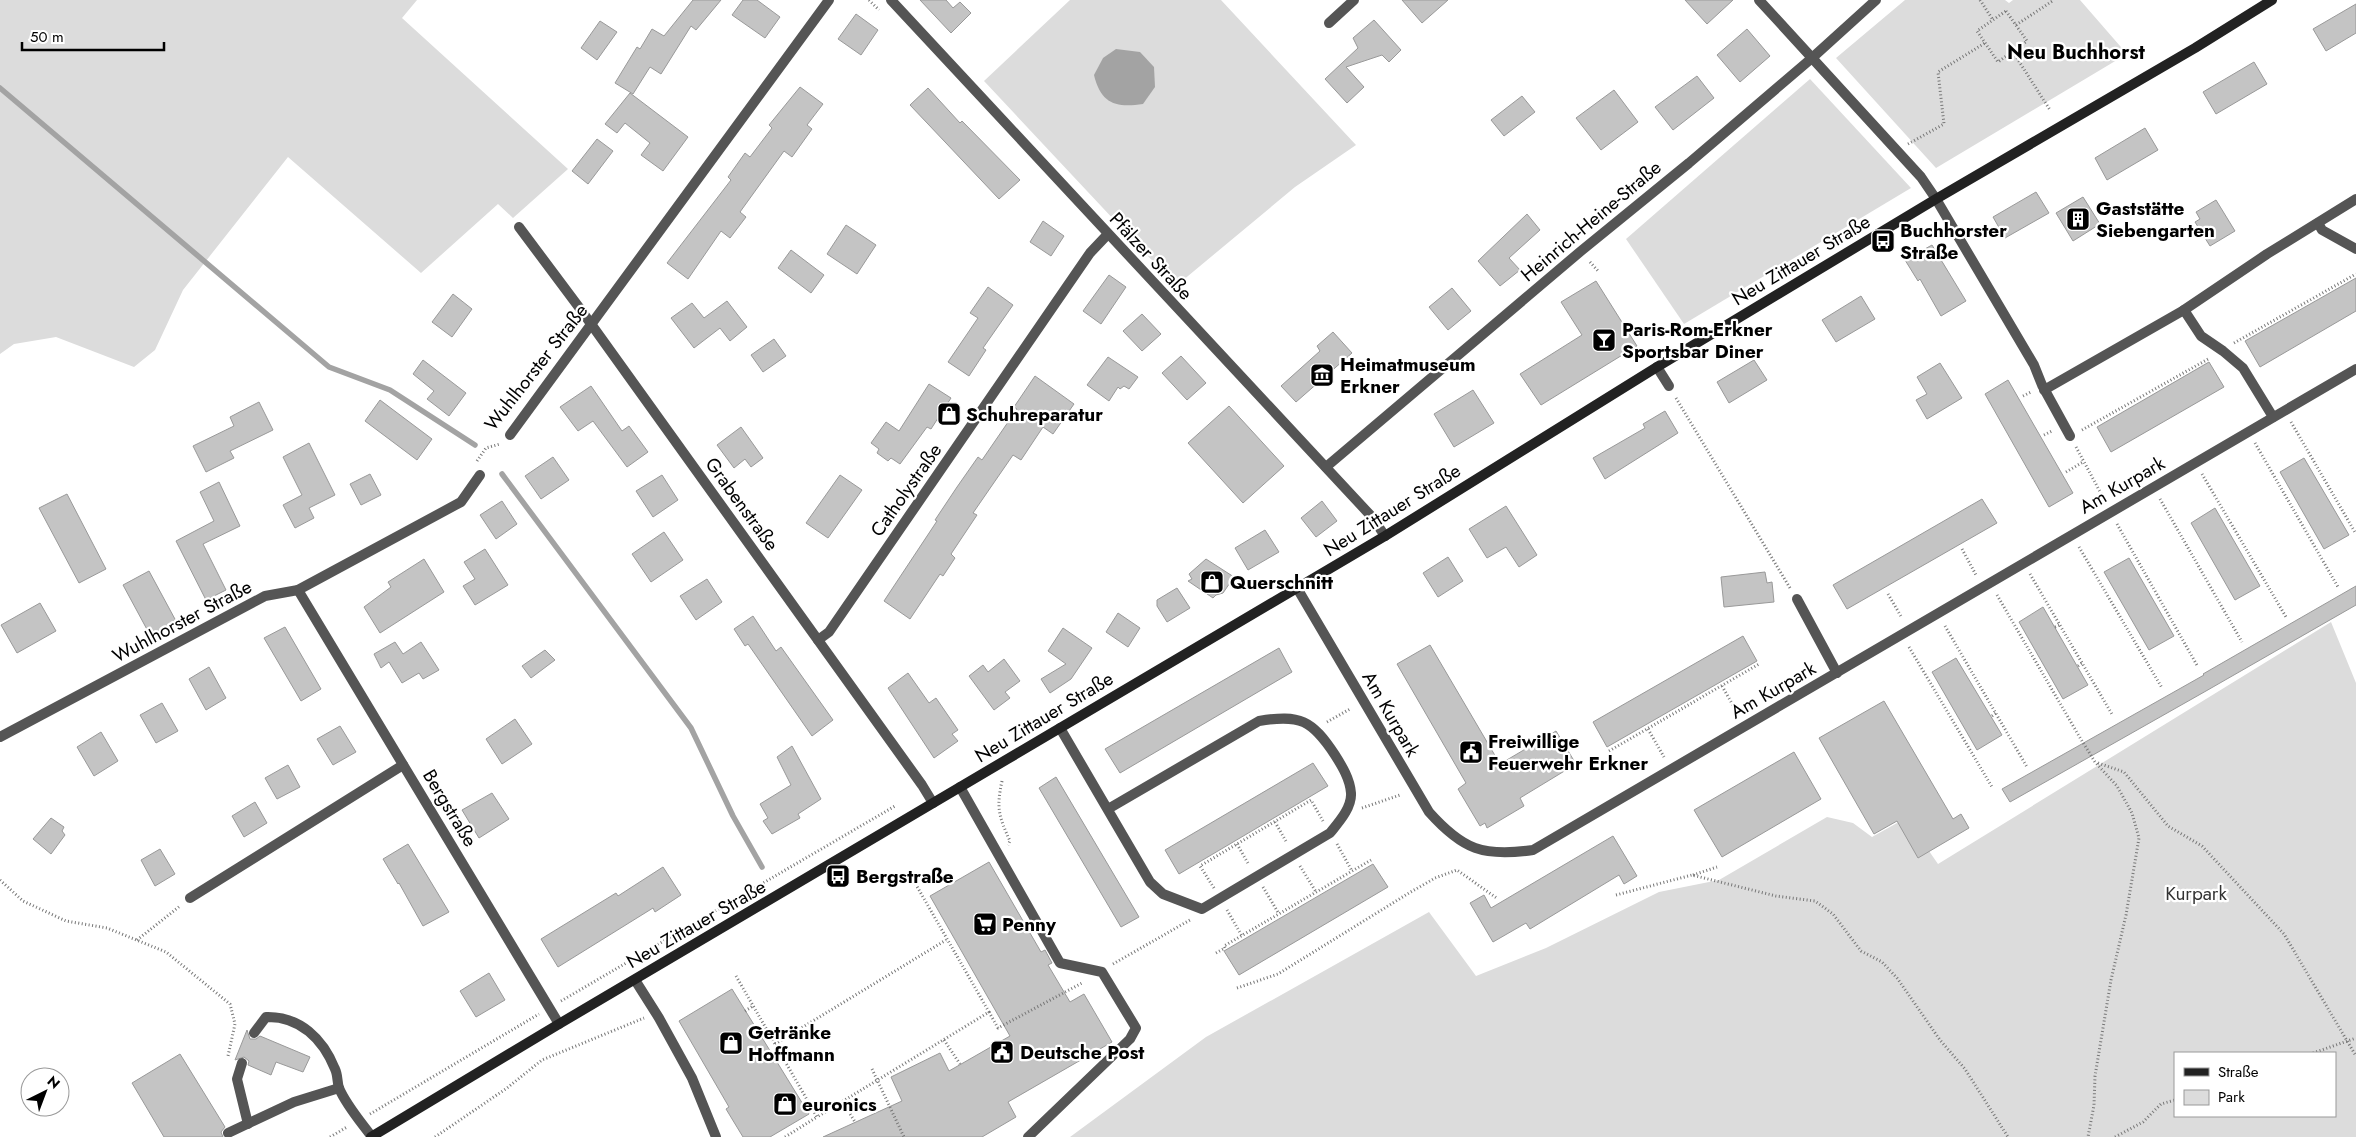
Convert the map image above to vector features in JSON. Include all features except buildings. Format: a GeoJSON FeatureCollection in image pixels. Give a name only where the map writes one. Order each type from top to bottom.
{"type":"FeatureCollection","features":[{"type":"Feature","properties":{"kind":"main road","name":"Neu Zittauer Straße"},"geometry":{"type":"LineString","coordinates":[[372,1137],[559,1024],[1385,536],[1657,366],[1936,199],[2195,48],[2272,0]]}},
{"type":"Feature","properties":{"kind":"street","name":"Wuhlhorster Straße"},"geometry":{"type":"LineString","coordinates":[[510,435],[829,0]]}},
{"type":"Feature","properties":{"kind":"street","name":"Pfälzer Straße"},"geometry":{"type":"LineString","coordinates":[[890,0],[1107,235],[1326,467],[1372,517],[1385,536]]}},
{"type":"Feature","properties":{"kind":"street"},"geometry":{"type":"LineString","coordinates":[[1329,23],[1354,0]]}},
{"type":"Feature","properties":{"kind":"street"},"geometry":{"type":"LineString","coordinates":[[1759,0],[1921,177],[1936,199],[2034,365],[2044,390],[2070,436]]}},
{"type":"Feature","properties":{"kind":"street","name":"Heinrich-Heine-Straße"},"geometry":{"type":"LineString","coordinates":[[1326,467],[1812,58],[1876,0]]}},
{"type":"Feature","properties":{"kind":"street"},"geometry":{"type":"LineString","coordinates":[[2044,390],[2184,310],[2356,199]]}},
{"type":"Feature","properties":{"kind":"street"},"geometry":{"type":"LineString","coordinates":[[2318,222],[2322,230],[2356,249]]}},
{"type":"Feature","properties":{"kind":"street","name":"Grabenstraße"},"geometry":{"type":"LineString","coordinates":[[519,227],[592,325],[933,803]]}},
{"type":"Feature","properties":{"kind":"street","name":"Catholystraße"},"geometry":{"type":"LineString","coordinates":[[818,640],[829,632],[1090,253],[1107,235]]}},
{"type":"Feature","properties":{"kind":"street"},"geometry":{"type":"LineString","coordinates":[[2184,310],[2201,336],[2223,351],[2242,368],[2273,417]]}},
{"type":"Feature","properties":{"kind":"street"},"geometry":{"type":"LineString","coordinates":[[1657,366],[1669,386]]}},
{"type":"Feature","properties":{"kind":"street","name":"Am Kurpark"},"geometry":{"type":"LineString","coordinates":[[1297,588],[1429,812],[1455,838],[1477,849],[1506,854],[1533,850],[1548,843],[2356,368]]}},
{"type":"Feature","properties":{"kind":"street","name":"Wuhlhorster Straße"},"geometry":{"type":"LineString","coordinates":[[0,737],[265,596],[298,590],[461,502],[480,475]]}},
{"type":"Feature","properties":{"kind":"street","name":"Bergstraße"},"geometry":{"type":"LineString","coordinates":[[298,590],[559,1024]]}},
{"type":"Feature","properties":{"kind":"street"},"geometry":{"type":"LineString","coordinates":[[1797,599],[1837,672]]}},
{"type":"Feature","properties":{"kind":"street"},"geometry":{"type":"LineString","coordinates":[[1060,728],[1150,882],[1163,894],[1202,909],[1330,833],[1345,814],[1351,794],[1344,770],[1321,734],[1303,721],[1283,717],[1259,720],[1108,809]]}},
{"type":"Feature","properties":{"kind":"street","name":"Bergstraße"},"geometry":{"type":"LineString","coordinates":[[190,898],[403,765]]}},
{"type":"Feature","properties":{"kind":"street"},"geometry":{"type":"LineString","coordinates":[[960,787],[1060,963],[1102,972],[1136,1028],[1130,1039],[1028,1137]]}},
{"type":"Feature","properties":{"kind":"street"},"geometry":{"type":"LineString","coordinates":[[635,980],[692,1078],[716,1137]]}},
{"type":"Feature","properties":{"kind":"street"},"geometry":{"type":"LineString","coordinates":[[254,1033],[266,1017],[280,1017],[304,1028],[318,1038],[336,1070],[339,1088],[372,1137]]}},
{"type":"Feature","properties":{"kind":"street"},"geometry":{"type":"LineString","coordinates":[[242,1063],[237,1079],[248,1124]]}},
{"type":"Feature","properties":{"kind":"street"},"geometry":{"type":"LineString","coordinates":[[228,1133],[294,1102],[339,1088]]}},
{"type":"Feature","properties":{"kind":"path"},"geometry":{"type":"LineString","coordinates":[[1980,0],[1993,20]]}},
{"type":"Feature","properties":{"kind":"path"},"geometry":{"type":"LineString","coordinates":[[2016,25],[2054,0]]}},
{"type":"Feature","properties":{"kind":"path"},"geometry":{"type":"LineString","coordinates":[[2006,11],[2016,25],[2027,41],[1998,62],[1977,31],[2006,11]]}},
{"type":"Feature","properties":{"kind":"path"},"geometry":{"type":"LineString","coordinates":[[1901,138],[1907,144],[1944,124],[1938,72],[1985,43]]}},
{"type":"Feature","properties":{"kind":"path"},"geometry":{"type":"LineString","coordinates":[[2013,52],[2050,110]]}},
{"type":"Feature","properties":{"kind":"path"},"geometry":{"type":"LineString","coordinates":[[2198,667],[2144,576],[2070,436],[2356,274]]}},
{"type":"Feature","properties":{"kind":"path"},"geometry":{"type":"LineString","coordinates":[[1669,386],[1797,599]]}},
{"type":"Feature","properties":{"kind":"path"},"geometry":{"type":"LineString","coordinates":[[2290,422],[2320,476],[2356,534]]}},
{"type":"Feature","properties":{"kind":"path","name":"Wuhlhorster Straße"},"geometry":{"type":"LineString","coordinates":[[480,475],[477,460],[486,448],[497,446],[510,435]]}},
{"type":"Feature","properties":{"kind":"path"},"geometry":{"type":"LineString","coordinates":[[2255,443],[2338,587]]}},
{"type":"Feature","properties":{"kind":"path"},"geometry":{"type":"LineString","coordinates":[[2066,472],[2083,462]]}},
{"type":"Feature","properties":{"kind":"path"},"geometry":{"type":"LineString","coordinates":[[2202,474],[2230,525],[2255,563],[2286,617]]}},
{"type":"Feature","properties":{"kind":"path"},"geometry":{"type":"LineString","coordinates":[[2160,498],[2242,642]]}},
{"type":"Feature","properties":{"kind":"path"},"geometry":{"type":"LineString","coordinates":[[2078,546],[2162,688]]}},
{"type":"Feature","properties":{"kind":"path"},"geometry":{"type":"LineString","coordinates":[[1962,549],[1977,576]]}},
{"type":"Feature","properties":{"kind":"path"},"geometry":{"type":"LineString","coordinates":[[2250,566],[2255,563]]}},
{"type":"Feature","properties":{"kind":"path"},"geometry":{"type":"LineString","coordinates":[[2030,574],[2113,716]]}},
{"type":"Feature","properties":{"kind":"path"},"geometry":{"type":"LineString","coordinates":[[1888,594],[1903,619]]}},
{"type":"Feature","properties":{"kind":"path"},"geometry":{"type":"LineString","coordinates":[[1996,595],[2095,762],[2117,786],[2132,813],[2139,838],[2126,915],[2111,980],[2095,1076],[2094,1105],[2088,1137]]}},
{"type":"Feature","properties":{"kind":"path"},"geometry":{"type":"LineString","coordinates":[[2055,627],[2060,625]]}},
{"type":"Feature","properties":{"kind":"path"},"geometry":{"type":"LineString","coordinates":[[1945,626],[2027,767]]}},
{"type":"Feature","properties":{"kind":"path"},"geometry":{"type":"LineString","coordinates":[[1909,647],[1992,787]]}},
{"type":"Feature","properties":{"kind":"path"},"geometry":{"type":"LineString","coordinates":[[2078,666],[2082,663]]}},
{"type":"Feature","properties":{"kind":"path"},"geometry":{"type":"LineString","coordinates":[[1609,751],[1759,664]]}},
{"type":"Feature","properties":{"kind":"path"},"geometry":{"type":"LineString","coordinates":[[1969,677],[1973,674]]}},
{"type":"Feature","properties":{"kind":"path"},"geometry":{"type":"LineString","coordinates":[[1722,686],[1738,715]]}},
{"type":"Feature","properties":{"kind":"path"},"geometry":{"type":"LineString","coordinates":[[1315,729],[1350,709]]}},
{"type":"Feature","properties":{"kind":"path"},"geometry":{"type":"LineString","coordinates":[[1992,716],[1996,714]]}},
{"type":"Feature","properties":{"kind":"path"},"geometry":{"type":"LineString","coordinates":[[1648,729],[1665,758]]}},
{"type":"Feature","properties":{"kind":"path"},"geometry":{"type":"LineString","coordinates":[[2095,762],[2124,772],[2168,826],[2202,846],[2284,934],[2356,1056]]}},
{"type":"Feature","properties":{"kind":"path"},"geometry":{"type":"LineString","coordinates":[[997,855],[1008,847],[1010,841],[998,816],[998,799],[1002,781]]}},
{"type":"Feature","properties":{"kind":"path"},"geometry":{"type":"LineString","coordinates":[[1345,814],[1400,795]]}},
{"type":"Feature","properties":{"kind":"path"},"geometry":{"type":"LineString","coordinates":[[1200,866],[1312,800]]}},
{"type":"Feature","properties":{"kind":"path"},"geometry":{"type":"LineString","coordinates":[[330,1137],[899,804]]}},
{"type":"Feature","properties":{"kind":"path"},"geometry":{"type":"LineString","coordinates":[[1216,953],[1225,948],[1224,946],[1371,860]]}},
{"type":"Feature","properties":{"kind":"path"},"geometry":{"type":"LineString","coordinates":[[1616,895],[1692,875],[1717,866]]}},
{"type":"Feature","properties":{"kind":"path"},"geometry":{"type":"LineString","coordinates":[[1237,988],[1278,974],[1409,893],[1435,878],[1457,870],[1498,899]]}},
{"type":"Feature","properties":{"kind":"path"},"geometry":{"type":"LineString","coordinates":[[1692,875],[1776,896],[1815,901],[1833,914],[1861,951],[1882,962],[1897,978],[1940,1040],[1965,1069],[2008,1137]]}},
{"type":"Feature","properties":{"kind":"path"},"geometry":{"type":"LineString","coordinates":[[0,880],[23,901],[66,921],[107,928],[166,952],[230,1004],[235,1024],[228,1058]]}},
{"type":"Feature","properties":{"kind":"path"},"geometry":{"type":"LineString","coordinates":[[915,883],[998,1028],[1102,972],[1195,917]]}},
{"type":"Feature","properties":{"kind":"path"},"geometry":{"type":"LineString","coordinates":[[137,940],[190,898]]}},
{"type":"Feature","properties":{"kind":"path"},"geometry":{"type":"LineString","coordinates":[[775,1044],[946,940]]}},
{"type":"Feature","properties":{"kind":"path"},"geometry":{"type":"LineString","coordinates":[[736,976],[818,1117]]}},
{"type":"Feature","properties":{"kind":"path"},"geometry":{"type":"LineString","coordinates":[[745,1011],[753,1006]]}},
{"type":"Feature","properties":{"kind":"path"},"geometry":{"type":"LineString","coordinates":[[785,1137],[878,1082],[989,1012]]}},
{"type":"Feature","properties":{"kind":"path"},"geometry":{"type":"LineString","coordinates":[[436,1137],[507,1088],[542,1060],[657,1015]]}},
{"type":"Feature","properties":{"kind":"path"},"geometry":{"type":"LineString","coordinates":[[2316,1052],[2356,1038]]}},
{"type":"Feature","properties":{"kind":"path"},"geometry":{"type":"LineString","coordinates":[[944,1040],[960,1064]]}},
{"type":"Feature","properties":{"kind":"path"},"geometry":{"type":"LineString","coordinates":[[872,1069],[904,1137]]}},
{"type":"Feature","properties":{"kind":"path"},"geometry":{"type":"LineString","coordinates":[[2116,1137],[2143,1122],[2161,1104],[2174,1100]]}},
{"type":"Feature","properties":{"kind":"path"},"geometry":{"type":"LineString","coordinates":[[843,1102],[855,1122]]}},
{"type":"Feature","properties":{"kind":"green space"},"geometry":{"type":"Polygon","coordinates":[[[0,0],[417,0],[402,18],[568,169],[513,218],[498,204],[421,273],[288,157],[183,290],[155,350],[134,367],[56,337],[14,344],[0,354],[0,0]]]}},
{"type":"Feature","properties":{"kind":"green space"},"geometry":{"type":"Polygon","coordinates":[[[1070,0],[1221,0],[1356,145],[1295,187],[1176,286],[984,81],[1070,0]]]}},
{"type":"Feature","properties":{"kind":"green space"},"geometry":{"type":"Polygon","coordinates":[[[1905,0],[2005,0],[2009,3],[2013,0],[2080,0],[2127,54],[1936,168],[1836,58],[1905,0]]]}},
{"type":"Feature","properties":{"kind":"green space"},"geometry":{"type":"Polygon","coordinates":[[[1810,79],[1911,188],[1684,324],[1626,239],[1810,79]]]}},
{"type":"Feature","properties":{"kind":"green space","name":"Kurpark"},"geometry":{"type":"Polygon","coordinates":[[[2331,622],[2356,683],[2356,1137],[1070,1137],[1206,1037],[1429,912],[1476,976],[1546,948],[1659,892],[1719,880],[1827,817],[1853,823],[1872,837],[1906,818],[1938,864],[2331,622]]]}},
{"type":"Feature","properties":{"kind":"shaded area"},"geometry":{"type":"Polygon","coordinates":[[[1116,49],[1140,52],[1154,67],[1155,87],[1143,104],[1125,105],[1111,102],[1105,98],[1097,85],[1094,75],[1103,58],[1116,49]]]}},
{"type":"Feature","properties":{"kind":"waterway"},"geometry":{"type":"LineString","coordinates":[[0,88],[329,367],[390,390],[475,445]]}},
{"type":"Feature","properties":{"kind":"waterway"},"geometry":{"type":"LineString","coordinates":[[502,474],[691,728],[733,816],[762,867]]}},
{"type":"Feature","properties":{"kind":"place","name":"Gaststätte Siebengarten"},"geometry":{"type":"Point","coordinates":[2078,219]}},
{"type":"Feature","properties":{"kind":"place","name":"Buchhorster Straße"},"geometry":{"type":"Point","coordinates":[1883,241]}},
{"type":"Feature","properties":{"kind":"place","name":"Paris-Rom-Erkner Sportsbar Diner"},"geometry":{"type":"Point","coordinates":[1604,340]}},
{"type":"Feature","properties":{"kind":"place","name":"Heimatmuseum Erkner"},"geometry":{"type":"Point","coordinates":[1322,375]}},
{"type":"Feature","properties":{"kind":"place","name":"Schuhreparatur"},"geometry":{"type":"Point","coordinates":[949,414]}},
{"type":"Feature","properties":{"kind":"place","name":"Querschnitt"},"geometry":{"type":"Point","coordinates":[1212,582]}},
{"type":"Feature","properties":{"kind":"place","name":"Freiwillige Feuerwehr Erkner"},"geometry":{"type":"Point","coordinates":[1471,752]}},
{"type":"Feature","properties":{"kind":"place","name":"Bergstraße"},"geometry":{"type":"Point","coordinates":[838,876]}},
{"type":"Feature","properties":{"kind":"place","name":"Penny"},"geometry":{"type":"Point","coordinates":[985,924]}},
{"type":"Feature","properties":{"kind":"place","name":"Getränke Hoffmann"},"geometry":{"type":"Point","coordinates":[731,1043]}},
{"type":"Feature","properties":{"kind":"place","name":"Deutsche Post"},"geometry":{"type":"Point","coordinates":[1002,1052]}},
{"type":"Feature","properties":{"kind":"place","name":"euronics"},"geometry":{"type":"Point","coordinates":[785,1104]}},
{"type":"Feature","properties":{"kind":"district","name":"Neu Buchhorst"},"geometry":{"type":"Point","coordinates":[2076,52]}}]}
